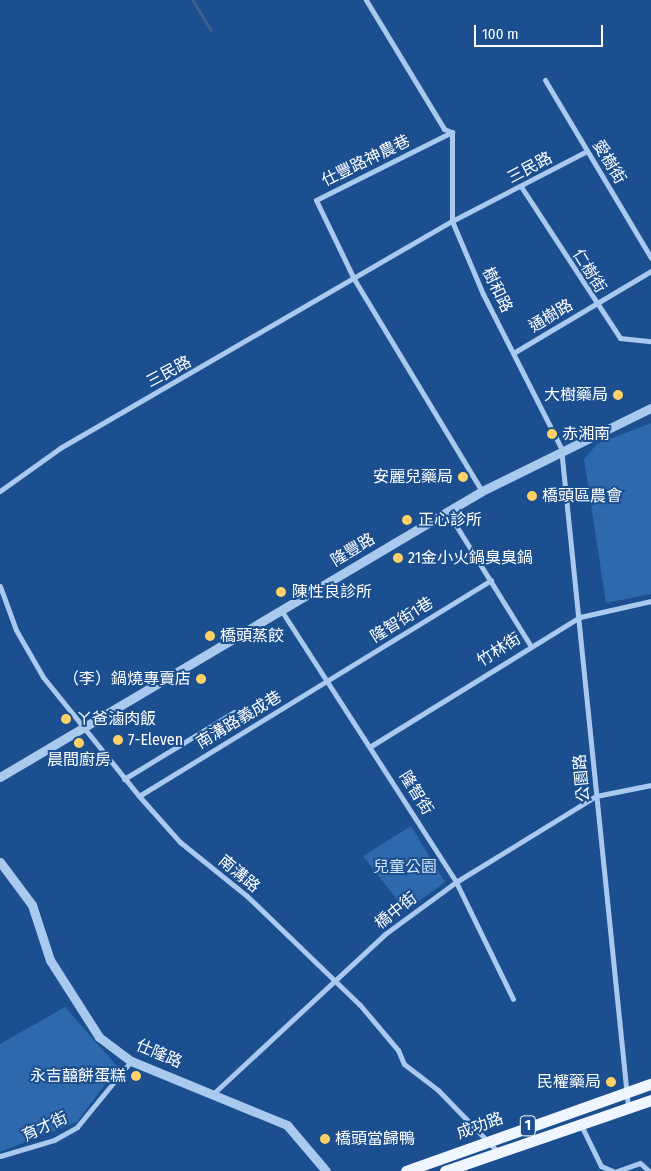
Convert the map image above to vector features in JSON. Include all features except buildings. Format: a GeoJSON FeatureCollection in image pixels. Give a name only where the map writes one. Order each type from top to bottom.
{"type":"FeatureCollection","features":[{"type":"Feature","properties":{"kind":"main road","name":"成功路"},"geometry":{"type":"LineString","coordinates":[[406,1171],[624,1091],[651,1084]]}},
{"type":"Feature","properties":{"kind":"main road","name":"成功路"},"geometry":{"type":"LineString","coordinates":[[445,1171],[628,1106],[651,1100]]}},
{"type":"Feature","properties":{"kind":"street"},"geometry":{"type":"LineString","coordinates":[[366,0],[444,129],[452,132]]}},
{"type":"Feature","properties":{"kind":"street","name":"愛樹街"},"geometry":{"type":"LineString","coordinates":[[545,80],[651,258]]}},
{"type":"Feature","properties":{"kind":"street","name":"樹和路"},"geometry":{"type":"LineString","coordinates":[[452,132],[452,221],[483,294],[515,352],[561,448]]}},
{"type":"Feature","properties":{"kind":"street","name":"仕豐路神農巷"},"geometry":{"type":"LineString","coordinates":[[354,279],[316,200],[452,132]]}},
{"type":"Feature","properties":{"kind":"street","name":"三民路"},"geometry":{"type":"LineString","coordinates":[[0,491],[60,448],[452,221],[522,188],[587,151]]}},
{"type":"Feature","properties":{"kind":"street","name":"仁樹街"},"geometry":{"type":"LineString","coordinates":[[522,188],[595,305],[620,338],[651,341]]}},
{"type":"Feature","properties":{"kind":"street","name":"通樹路"},"geometry":{"type":"LineString","coordinates":[[515,352],[651,271]]}},
{"type":"Feature","properties":{"kind":"street"},"geometry":{"type":"LineString","coordinates":[[354,279],[482,491]]}},
{"type":"Feature","properties":{"kind":"street","name":"隆豐路"},"geometry":{"type":"LineString","coordinates":[[0,777],[482,491],[561,448],[651,408]]}},
{"type":"Feature","properties":{"kind":"street","name":"公園路"},"geometry":{"type":"LineString","coordinates":[[561,448],[580,617],[624,1091],[628,1106]]}},
{"type":"Feature","properties":{"kind":"street"},"geometry":{"type":"LineString","coordinates":[[447,511],[530,645]]}},
{"type":"Feature","properties":{"kind":"street","name":"隆智街1巷"},"geometry":{"type":"LineString","coordinates":[[326,681],[491,580]]}},
{"type":"Feature","properties":{"kind":"street","name":"南溝路"},"geometry":{"type":"LineString","coordinates":[[0,586],[16,630],[39,670],[81,729],[124,779],[180,842],[247,896],[336,982],[398,1050],[404,1064],[438,1090],[498,1152]]}},
{"type":"Feature","properties":{"kind":"street","name":"竹林街"},"geometry":{"type":"LineString","coordinates":[[372,746],[530,645],[580,617],[651,601]]}},
{"type":"Feature","properties":{"kind":"street","name":"隆智街"},"geometry":{"type":"LineString","coordinates":[[282,610],[326,681],[372,746],[456,882],[513,999]]}},
{"type":"Feature","properties":{"kind":"street","name":"南溝路義成巷"},"geometry":{"type":"LineString","coordinates":[[139,796],[326,681]]}},
{"type":"Feature","properties":{"kind":"street"},"geometry":{"type":"LineString","coordinates":[[124,779],[234,712]]}},
{"type":"Feature","properties":{"kind":"street","name":"橋中街"},"geometry":{"type":"LineString","coordinates":[[215,1092],[336,982],[385,934],[456,882],[596,796],[651,785]]}},
{"type":"Feature","properties":{"kind":"street","name":"仕隆路"},"geometry":{"type":"LineString","coordinates":[[0,862],[32,905],[50,960],[72,999],[99,1037],[131,1061],[215,1092],[287,1125],[326,1171]]}},
{"type":"Feature","properties":{"kind":"street","name":"育才街"},"geometry":{"type":"LineString","coordinates":[[0,1156],[54,1140],[77,1126],[131,1061]]}},
{"type":"Feature","properties":{"kind":"street"},"geometry":{"type":"LineString","coordinates":[[579,1123],[601,1166],[613,1171]]}},
{"type":"Feature","properties":{"kind":"street"},"geometry":{"type":"LineString","coordinates":[[617,1171],[640,1163],[649,1171]]}},
{"type":"Feature","properties":{"kind":"green space"},"geometry":{"type":"Polygon","coordinates":[[[651,423],[651,594],[606,603],[584,459],[597,444],[651,423]]]}},
{"type":"Feature","properties":{"kind":"green space","name":"兒童公園"},"geometry":{"type":"Polygon","coordinates":[[[411,826],[445,882],[406,911],[363,856],[411,826]]]}},
{"type":"Feature","properties":{"kind":"green space"},"geometry":{"type":"Polygon","coordinates":[[[65,1007],[118,1067],[77,1122],[0,1152],[0,1044],[65,1007]]]}},
{"type":"Feature","properties":{"kind":"waterway"},"geometry":{"type":"LineString","coordinates":[[193,0],[211,30]]}},
{"type":"Feature","properties":{"kind":"place","name":"大樹藥局"},"geometry":{"type":"Point","coordinates":[618,395]}},
{"type":"Feature","properties":{"kind":"place","name":"赤湘南"},"geometry":{"type":"Point","coordinates":[552,434]}},
{"type":"Feature","properties":{"kind":"place","name":"安麗兒藥局"},"geometry":{"type":"Point","coordinates":[463,477]}},
{"type":"Feature","properties":{"kind":"place","name":"橋頭區農會"},"geometry":{"type":"Point","coordinates":[532,496]}},
{"type":"Feature","properties":{"kind":"place","name":"正心診所"},"geometry":{"type":"Point","coordinates":[407,520]}},
{"type":"Feature","properties":{"kind":"place","name":"21金小火鍋臭臭鍋"},"geometry":{"type":"Point","coordinates":[398,558]}},
{"type":"Feature","properties":{"kind":"place","name":"陳性良診所"},"geometry":{"type":"Point","coordinates":[281,592]}},
{"type":"Feature","properties":{"kind":"place","name":"橋頭蒸餃"},"geometry":{"type":"Point","coordinates":[210,636]}},
{"type":"Feature","properties":{"kind":"place","name":"（李）鍋燒專賣店"},"geometry":{"type":"Point","coordinates":[201,679]}},
{"type":"Feature","properties":{"kind":"place","name":"ㄚ爸滷肉飯"},"geometry":{"type":"Point","coordinates":[66,719]}},
{"type":"Feature","properties":{"kind":"place","name":"7-Eleven"},"geometry":{"type":"Point","coordinates":[118,740]}},
{"type":"Feature","properties":{"kind":"place","name":"晨間廚房"},"geometry":{"type":"Point","coordinates":[79,743]}},
{"type":"Feature","properties":{"kind":"place","name":"永吉囍餅蛋糕"},"geometry":{"type":"Point","coordinates":[136,1076]}},
{"type":"Feature","properties":{"kind":"place","name":"民權藥局"},"geometry":{"type":"Point","coordinates":[611,1082]}},
{"type":"Feature","properties":{"kind":"place","name":"橋頭當歸鴨"},"geometry":{"type":"Point","coordinates":[325,1139]}}]}
